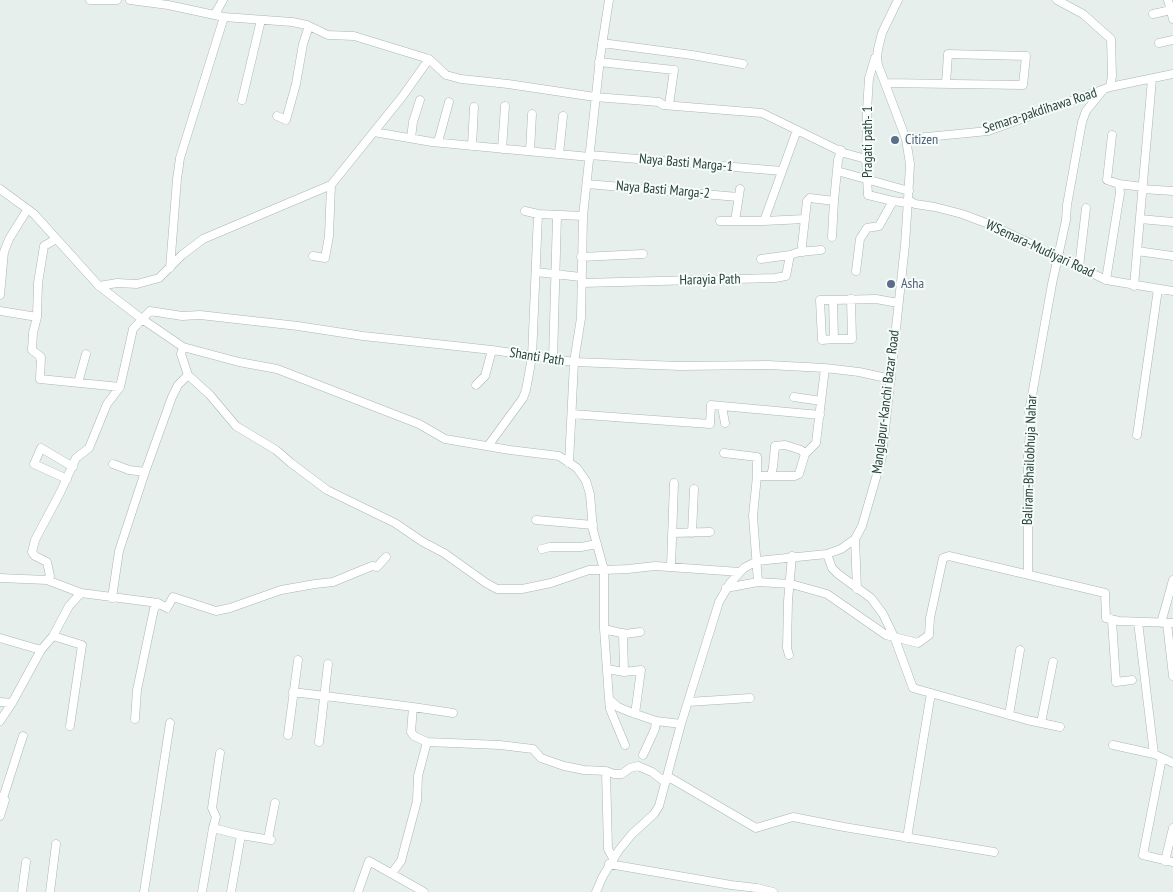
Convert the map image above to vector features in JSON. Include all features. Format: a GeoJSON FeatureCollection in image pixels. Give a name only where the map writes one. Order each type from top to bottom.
{"type":"FeatureCollection","features":[{"type":"Feature","properties":{"kind":"street"},"geometry":{"type":"LineString","coordinates":[[90,0],[117,0]]}},
{"type":"Feature","properties":{"kind":"street"},"geometry":{"type":"LineString","coordinates":[[130,0],[224,17],[292,22],[308,26],[328,35],[354,36],[429,58],[446,75],[460,79],[595,97],[762,113],[840,150],[866,159]]}},
{"type":"Feature","properties":{"kind":"street"},"geometry":{"type":"LineString","coordinates":[[215,14],[223,0]]}},
{"type":"Feature","properties":{"kind":"street","name":"Shanti Path"},"geometry":{"type":"LineString","coordinates":[[142,319],[150,311],[182,316],[200,315],[492,350],[574,362],[581,318],[583,216],[595,97],[609,0]]}},
{"type":"Feature","properties":{"kind":"street","name":"Manglapur-Kanchi Bazar Road"},"geometry":{"type":"LineString","coordinates":[[855,539],[862,526],[882,457],[905,245],[910,164],[906,139],[878,65],[878,49],[882,33],[898,0]]}},
{"type":"Feature","properties":{"kind":"street"},"geometry":{"type":"LineString","coordinates":[[1057,0],[1083,14],[1111,39],[1112,76],[1107,89]]}},
{"type":"Feature","properties":{"kind":"street"},"geometry":{"type":"LineString","coordinates":[[1168,0],[1173,19]]}},
{"type":"Feature","properties":{"kind":"street"},"geometry":{"type":"LineString","coordinates":[[1153,14],[1171,10]]}},
{"type":"Feature","properties":{"kind":"street"},"geometry":{"type":"LineString","coordinates":[[170,268],[180,158],[224,17]]}},
{"type":"Feature","properties":{"kind":"street"},"geometry":{"type":"LineString","coordinates":[[242,100],[261,20]]}},
{"type":"Feature","properties":{"kind":"street"},"geometry":{"type":"LineString","coordinates":[[277,116],[286,120],[296,84],[308,26]]}},
{"type":"Feature","properties":{"kind":"street"},"geometry":{"type":"LineString","coordinates":[[1159,43],[1173,40]]}},
{"type":"Feature","properties":{"kind":"street"},"geometry":{"type":"LineString","coordinates":[[602,43],[743,64]]}},
{"type":"Feature","properties":{"kind":"street","name":"Pragati path- 1"},"geometry":{"type":"LineString","coordinates":[[878,49],[869,78],[866,159],[870,196],[908,202]]}},
{"type":"Feature","properties":{"kind":"street"},"geometry":{"type":"LineString","coordinates":[[884,83],[946,84],[1023,85],[1026,56],[948,54],[946,84]]}},
{"type":"Feature","properties":{"kind":"street"},"geometry":{"type":"LineString","coordinates":[[99,286],[117,283],[137,284],[159,278],[182,255],[203,239],[331,185],[402,97],[429,58]]}},
{"type":"Feature","properties":{"kind":"street"},"geometry":{"type":"LineString","coordinates":[[600,62],[674,70],[669,105]]}},
{"type":"Feature","properties":{"kind":"street","name":"Semara-pakdihawa Road"},"geometry":{"type":"LineString","coordinates":[[906,139],[988,131],[1107,89],[1173,74]]}},
{"type":"Feature","properties":{"kind":"street"},"geometry":{"type":"LineString","coordinates":[[1134,286],[1152,79]]}},
{"type":"Feature","properties":{"kind":"street","name":"Baliram-Bhailobhuja Nahar"},"geometry":{"type":"LineString","coordinates":[[1028,574],[1028,453],[1031,423],[1029,412],[1082,122],[1086,111],[1107,89]]}},
{"type":"Feature","properties":{"kind":"street"},"geometry":{"type":"LineString","coordinates":[[411,138],[413,122],[420,100]]}},
{"type":"Feature","properties":{"kind":"street"},"geometry":{"type":"LineString","coordinates":[[438,142],[448,102]]}},
{"type":"Feature","properties":{"kind":"street"},"geometry":{"type":"LineString","coordinates":[[472,146],[474,106]]}},
{"type":"Feature","properties":{"kind":"street"},"geometry":{"type":"LineString","coordinates":[[502,149],[504,106]]}},
{"type":"Feature","properties":{"kind":"street"},"geometry":{"type":"LineString","coordinates":[[530,151],[532,114]]}},
{"type":"Feature","properties":{"kind":"street"},"geometry":{"type":"LineString","coordinates":[[559,154],[563,116]]}},
{"type":"Feature","properties":{"kind":"street"},"geometry":{"type":"LineString","coordinates":[[764,221],[797,130]]}},
{"type":"Feature","properties":{"kind":"street","name":"Naya Basti Marga-1"},"geometry":{"type":"LineString","coordinates":[[374,132],[502,149],[782,171]]}},
{"type":"Feature","properties":{"kind":"street"},"geometry":{"type":"LineString","coordinates":[[1112,135],[1107,180],[1142,188],[1173,191]]}},
{"type":"Feature","properties":{"kind":"street"},"geometry":{"type":"LineString","coordinates":[[832,237],[840,150]]}},
{"type":"Feature","properties":{"kind":"street"},"geometry":{"type":"LineString","coordinates":[[837,171],[909,191]]}},
{"type":"Feature","properties":{"kind":"street","name":"Naya Basti Marga-2"},"geometry":{"type":"LineString","coordinates":[[587,184],[739,193],[735,221]]}},
{"type":"Feature","properties":{"kind":"street"},"geometry":{"type":"LineString","coordinates":[[1106,280],[1120,193],[1119,184]]}},
{"type":"Feature","properties":{"kind":"street"},"geometry":{"type":"LineString","coordinates":[[312,256],[325,258],[330,236],[331,185]]}},
{"type":"Feature","properties":{"kind":"street"},"geometry":{"type":"LineString","coordinates":[[0,189],[34,214],[99,286],[183,347],[277,370],[419,424],[445,439],[559,456],[577,468],[586,481],[590,494],[593,530],[604,570],[604,629],[610,709],[625,745]]}},
{"type":"Feature","properties":{"kind":"street"},"geometry":{"type":"LineString","coordinates":[[803,252],[802,245],[807,201],[810,198],[834,201]]}},
{"type":"Feature","properties":{"kind":"street"},"geometry":{"type":"LineString","coordinates":[[856,271],[860,239],[867,228],[880,226],[893,201]]}},
{"type":"Feature","properties":{"kind":"street","name":"WSemara-Mudiyari Road"},"geometry":{"type":"LineString","coordinates":[[908,202],[962,214],[994,226],[1106,280],[1173,291]]}},
{"type":"Feature","properties":{"kind":"street"},"geometry":{"type":"LineString","coordinates":[[1079,267],[1086,208]]}},
{"type":"Feature","properties":{"kind":"street"},"geometry":{"type":"LineString","coordinates":[[0,295],[4,252],[9,239],[27,210]]}},
{"type":"Feature","properties":{"kind":"street"},"geometry":{"type":"LineString","coordinates":[[525,211],[557,216],[583,216]]}},
{"type":"Feature","properties":{"kind":"street"},"geometry":{"type":"LineString","coordinates":[[488,446],[523,398],[532,356],[538,214]]}},
{"type":"Feature","properties":{"kind":"street"},"geometry":{"type":"LineString","coordinates":[[552,360],[557,216]]}},
{"type":"Feature","properties":{"kind":"street"},"geometry":{"type":"LineString","coordinates":[[720,221],[805,219]]}},
{"type":"Feature","properties":{"kind":"street"},"geometry":{"type":"LineString","coordinates":[[1140,219],[1173,222]]}},
{"type":"Feature","properties":{"kind":"street"},"geometry":{"type":"LineString","coordinates":[[56,239],[44,246],[42,250],[38,283],[37,317],[33,333],[32,350],[41,357],[40,379],[120,387]]}},
{"type":"Feature","properties":{"kind":"street"},"geometry":{"type":"LineString","coordinates":[[761,259],[821,250]]}},
{"type":"Feature","properties":{"kind":"street"},"geometry":{"type":"LineString","coordinates":[[1138,251],[1173,256]]}},
{"type":"Feature","properties":{"kind":"street"},"geometry":{"type":"LineString","coordinates":[[581,257],[642,254]]}},
{"type":"Feature","properties":{"kind":"street","name":"Harayia Path"},"geometry":{"type":"LineString","coordinates":[[581,280],[775,278],[786,276],[790,255]]}},
{"type":"Feature","properties":{"kind":"street"},"geometry":{"type":"LineString","coordinates":[[536,272],[581,280]]}},
{"type":"Feature","properties":{"kind":"street"},"geometry":{"type":"LineString","coordinates":[[1137,435],[1158,289]]}},
{"type":"Feature","properties":{"kind":"street"},"geometry":{"type":"LineString","coordinates":[[851,298],[852,339],[822,340],[820,300],[851,298],[876,299],[898,303]]}},
{"type":"Feature","properties":{"kind":"street"},"geometry":{"type":"LineString","coordinates":[[833,300],[834,339]]}},
{"type":"Feature","properties":{"kind":"street"},"geometry":{"type":"LineString","coordinates":[[0,311],[37,317]]}},
{"type":"Feature","properties":{"kind":"street"},"geometry":{"type":"LineString","coordinates":[[47,580],[50,576],[47,562],[35,556],[32,552],[35,540],[76,458],[89,448],[107,404],[120,387],[133,329],[142,319]]}},
{"type":"Feature","properties":{"kind":"street"},"geometry":{"type":"LineString","coordinates":[[183,347],[181,354],[188,375],[210,395],[236,426],[276,450],[327,490],[395,523],[497,589],[522,589],[540,586],[589,570],[671,566],[740,572]]}},
{"type":"Feature","properties":{"kind":"street"},"geometry":{"type":"LineString","coordinates":[[476,385],[485,376],[492,350]]}},
{"type":"Feature","properties":{"kind":"street"},"geometry":{"type":"LineString","coordinates":[[78,383],[86,354]]}},
{"type":"Feature","properties":{"kind":"street"},"geometry":{"type":"LineString","coordinates":[[569,463],[574,362],[680,366],[768,365],[825,368],[858,372],[890,379]]}},
{"type":"Feature","properties":{"kind":"street"},"geometry":{"type":"LineString","coordinates":[[757,476],[795,476],[799,474],[805,454],[816,443],[825,368]]}},
{"type":"Feature","properties":{"kind":"street"},"geometry":{"type":"LineString","coordinates":[[112,598],[119,551],[144,472],[172,397],[178,385],[188,375]]}},
{"type":"Feature","properties":{"kind":"street"},"geometry":{"type":"LineString","coordinates":[[794,397],[821,401]]}},
{"type":"Feature","properties":{"kind":"street"},"geometry":{"type":"LineString","coordinates":[[572,414],[710,424],[711,405],[820,415]]}},
{"type":"Feature","properties":{"kind":"street"},"geometry":{"type":"LineString","coordinates":[[722,407],[725,423]]}},
{"type":"Feature","properties":{"kind":"street"},"geometry":{"type":"LineString","coordinates":[[42,438],[41,448],[34,464],[67,478]]}},
{"type":"Feature","properties":{"kind":"street"},"geometry":{"type":"LineString","coordinates":[[771,476],[775,446],[785,445],[801,450],[805,454]]}},
{"type":"Feature","properties":{"kind":"street"},"geometry":{"type":"LineString","coordinates":[[41,448],[72,467]]}},
{"type":"Feature","properties":{"kind":"street"},"geometry":{"type":"LineString","coordinates":[[724,453],[757,457],[753,516],[758,582]]}},
{"type":"Feature","properties":{"kind":"street"},"geometry":{"type":"LineString","coordinates":[[113,464],[128,470],[144,472]]}},
{"type":"Feature","properties":{"kind":"street"},"geometry":{"type":"LineString","coordinates":[[671,566],[674,483]]}},
{"type":"Feature","properties":{"kind":"street"},"geometry":{"type":"LineString","coordinates":[[692,533],[694,489]]}},
{"type":"Feature","properties":{"kind":"street"},"geometry":{"type":"LineString","coordinates":[[536,520],[593,525]]}},
{"type":"Feature","properties":{"kind":"street"},"geometry":{"type":"LineString","coordinates":[[672,533],[710,532]]}},
{"type":"Feature","properties":{"kind":"street"},"geometry":{"type":"LineString","coordinates":[[596,892],[611,861],[625,842],[654,814],[659,806],[681,724],[719,602],[726,588],[740,572],[757,560],[827,554],[841,549],[855,539]]}},
{"type":"Feature","properties":{"kind":"street"},"geometry":{"type":"LineString","coordinates":[[855,539],[857,590]]}},
{"type":"Feature","properties":{"kind":"street"},"geometry":{"type":"LineString","coordinates":[[542,549],[550,547],[581,548],[597,544]]}},
{"type":"Feature","properties":{"kind":"street"},"geometry":{"type":"LineString","coordinates":[[827,554],[832,568],[857,590],[871,598],[878,606],[895,639],[913,688],[1060,727]]}},
{"type":"Feature","properties":{"kind":"street"},"geometry":{"type":"LineString","coordinates":[[0,578],[47,580],[80,593],[158,604],[167,608],[173,597],[216,611],[282,590],[333,582],[372,566],[377,567],[386,556]]}},
{"type":"Feature","properties":{"kind":"street"},"geometry":{"type":"LineString","coordinates":[[789,654],[787,648],[788,601],[792,556]]}},
{"type":"Feature","properties":{"kind":"street"},"geometry":{"type":"LineString","coordinates":[[726,588],[758,582],[790,584],[827,594],[886,635],[895,639],[918,643],[929,635],[930,618],[943,558],[949,556],[1105,593],[1106,618],[1112,620],[1167,623]]}},
{"type":"Feature","properties":{"kind":"street"},"geometry":{"type":"LineString","coordinates":[[1173,580],[1167,623],[1173,676]]}},
{"type":"Feature","properties":{"kind":"street"},"geometry":{"type":"LineString","coordinates":[[0,721],[41,650],[53,636],[69,606],[80,593]]}},
{"type":"Feature","properties":{"kind":"street"},"geometry":{"type":"LineString","coordinates":[[135,719],[137,690],[154,609],[158,604]]}},
{"type":"Feature","properties":{"kind":"street"},"geometry":{"type":"LineString","coordinates":[[1112,620],[1116,682],[1132,680]]}},
{"type":"Feature","properties":{"kind":"street"},"geometry":{"type":"LineString","coordinates":[[1138,622],[1154,754]]}},
{"type":"Feature","properties":{"kind":"street"},"geometry":{"type":"LineString","coordinates":[[604,629],[623,633],[640,632]]}},
{"type":"Feature","properties":{"kind":"street"},"geometry":{"type":"LineString","coordinates":[[623,633],[624,672]]}},
{"type":"Feature","properties":{"kind":"street"},"geometry":{"type":"LineString","coordinates":[[53,636],[82,645],[70,726]]}},
{"type":"Feature","properties":{"kind":"street"},"geometry":{"type":"LineString","coordinates":[[0,638],[41,650]]}},
{"type":"Feature","properties":{"kind":"street"},"geometry":{"type":"LineString","coordinates":[[1009,715],[1020,650]]}},
{"type":"Feature","properties":{"kind":"street"},"geometry":{"type":"LineString","coordinates":[[288,734],[298,660]]}},
{"type":"Feature","properties":{"kind":"street"},"geometry":{"type":"LineString","coordinates":[[1042,723],[1053,662]]}},
{"type":"Feature","properties":{"kind":"street"},"geometry":{"type":"LineString","coordinates":[[319,742],[328,664]]}},
{"type":"Feature","properties":{"kind":"street"},"geometry":{"type":"LineString","coordinates":[[607,669],[624,672],[641,670],[635,714]]}},
{"type":"Feature","properties":{"kind":"street"},"geometry":{"type":"LineString","coordinates":[[293,692],[413,706],[453,713]]}},
{"type":"Feature","properties":{"kind":"street"},"geometry":{"type":"LineString","coordinates":[[907,838],[931,693]]}},
{"type":"Feature","properties":{"kind":"street"},"geometry":{"type":"LineString","coordinates":[[688,702],[750,698]]}},
{"type":"Feature","properties":{"kind":"street"},"geometry":{"type":"LineString","coordinates":[[610,699],[618,707],[635,714],[656,721],[681,724]]}},
{"type":"Feature","properties":{"kind":"street"},"geometry":{"type":"LineString","coordinates":[[0,702],[12,703]]}},
{"type":"Feature","properties":{"kind":"street"},"geometry":{"type":"LineString","coordinates":[[413,706],[411,732],[414,736],[427,742],[500,745],[533,750],[541,758],[564,766],[584,770],[606,771],[614,774],[622,774],[630,768],[638,766],[666,779],[756,828],[794,817],[994,852]]}},
{"type":"Feature","properties":{"kind":"street"},"geometry":{"type":"LineString","coordinates":[[643,755],[655,729],[656,721]]}},
{"type":"Feature","properties":{"kind":"street"},"geometry":{"type":"LineString","coordinates":[[144,892],[170,723]]}},
{"type":"Feature","properties":{"kind":"street"},"geometry":{"type":"LineString","coordinates":[[0,816],[4,800],[2,798],[24,736]]}},
{"type":"Feature","properties":{"kind":"street"},"geometry":{"type":"LineString","coordinates":[[392,873],[400,861],[417,801],[418,776],[427,742]]}},
{"type":"Feature","properties":{"kind":"street"},"geometry":{"type":"LineString","coordinates":[[1113,745],[1154,754],[1173,762]]}},
{"type":"Feature","properties":{"kind":"street"},"geometry":{"type":"LineString","coordinates":[[202,892],[216,817],[212,808],[220,753]]}},
{"type":"Feature","properties":{"kind":"street"},"geometry":{"type":"LineString","coordinates":[[1162,758],[1143,855],[1169,861],[1173,828]]}},
{"type":"Feature","properties":{"kind":"street"},"geometry":{"type":"LineString","coordinates":[[606,771],[608,849],[611,861]]}},
{"type":"Feature","properties":{"kind":"street"},"geometry":{"type":"LineString","coordinates":[[213,828],[269,840],[275,803]]}},
{"type":"Feature","properties":{"kind":"street"},"geometry":{"type":"LineString","coordinates":[[231,892],[241,835]]}},
{"type":"Feature","properties":{"kind":"street"},"geometry":{"type":"LineString","coordinates":[[50,892],[56,844]]}},
{"type":"Feature","properties":{"kind":"street"},"geometry":{"type":"LineString","coordinates":[[358,892],[369,861],[424,892]]}},
{"type":"Feature","properties":{"kind":"street"},"geometry":{"type":"LineString","coordinates":[[611,861],[773,892]]}},
{"type":"Feature","properties":{"kind":"street"},"geometry":{"type":"LineString","coordinates":[[22,892],[26,862]]}},
{"type":"Feature","properties":{"kind":"place","name":"Citizen"},"geometry":{"type":"Point","coordinates":[895,140]}},
{"type":"Feature","properties":{"kind":"place","name":"Asha"},"geometry":{"type":"Point","coordinates":[891,284]}}]}
